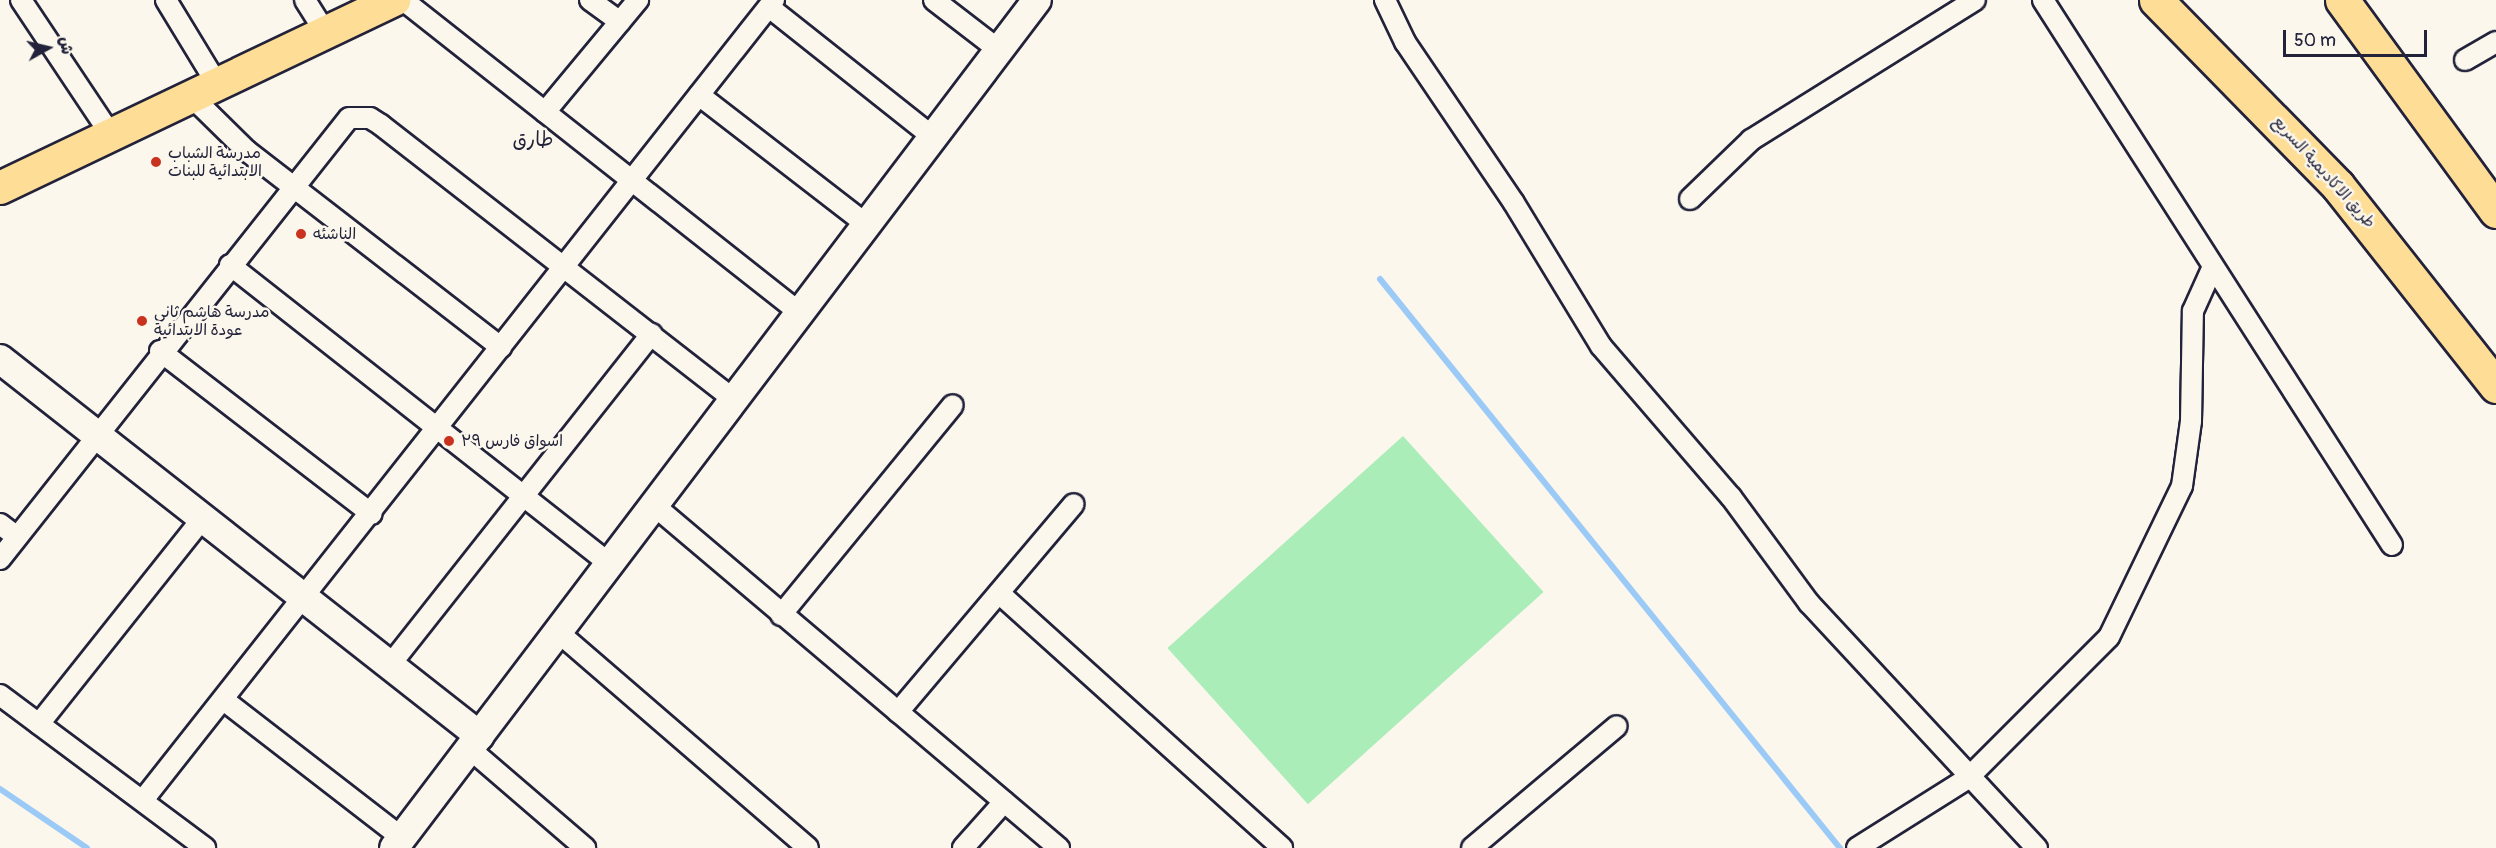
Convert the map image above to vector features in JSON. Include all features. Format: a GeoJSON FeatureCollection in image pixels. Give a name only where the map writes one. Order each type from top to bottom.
{"type":"FeatureCollection","features":[{"type":"Feature","properties":{"kind":"highway","name":"طريق الاكاديمية السريع"},"geometry":{"type":"LineString","coordinates":[[2156,0],[2338,186],[2496,388]]}},
{"type":"Feature","properties":{"kind":"highway"},"geometry":{"type":"LineString","coordinates":[[2342,0],[2496,211]]}},
{"type":"Feature","properties":{"kind":"main road"},"geometry":{"type":"LineString","coordinates":[[0,188],[394,0]]}},
{"type":"Feature","properties":{"kind":"street"},"geometry":{"type":"LineString","coordinates":[[21,0],[111,135]]}},
{"type":"Feature","properties":{"kind":"street"},"geometry":{"type":"LineString","coordinates":[[166,0],[204,90],[231,137],[501,347]]}},
{"type":"Feature","properties":{"kind":"street"},"geometry":{"type":"LineString","coordinates":[[305,0],[326,33]]}},
{"type":"Feature","properties":{"kind":"street"},"geometry":{"type":"LineString","coordinates":[[403,0],[800,313]]}},
{"type":"Feature","properties":{"kind":"street"},"geometry":{"type":"LineString","coordinates":[[590,0],[620,22]]}},
{"type":"Feature","properties":{"kind":"street"},"geometry":{"type":"LineString","coordinates":[[545,112],[638,0]]}},
{"type":"Feature","properties":{"kind":"street"},"geometry":{"type":"LineString","coordinates":[[934,0],[999,50]]}},
{"type":"Feature","properties":{"kind":"street"},"geometry":{"type":"LineString","coordinates":[[225,701],[398,843],[656,507],[734,400],[1037,0]]}},
{"type":"Feature","properties":{"kind":"street"},"geometry":{"type":"LineString","coordinates":[[1385,0],[1405,42],[1526,221],[1587,328],[1731,497],[1809,603],[1968,778],[2037,848]]}},
{"type":"Feature","properties":{"kind":"street"},"geometry":{"type":"LineString","coordinates":[[1690,199],[1751,140],[1975,0]]}},
{"type":"Feature","properties":{"kind":"street"},"geometry":{"type":"LineString","coordinates":[[2043,0],[2212,269],[2392,545]]}},
{"type":"Feature","properties":{"kind":"street"},"geometry":{"type":"LineString","coordinates":[[143,800],[225,701],[441,427],[771,3],[933,138]]}},
{"type":"Feature","properties":{"kind":"street"},"geometry":{"type":"LineString","coordinates":[[2465,60],[2496,42]]}},
{"type":"Feature","properties":{"kind":"street"},"geometry":{"type":"LineString","coordinates":[[699,95],[867,225]]}},
{"type":"Feature","properties":{"kind":"street"},"geometry":{"type":"LineString","coordinates":[[0,559],[160,351],[341,125],[370,118],[566,267],[734,400]]}},
{"type":"Feature","properties":{"kind":"street"},"geometry":{"type":"LineString","coordinates":[[230,265],[441,427],[610,564]]}},
{"type":"Feature","properties":{"kind":"street"},"geometry":{"type":"LineString","coordinates":[[1857,848],[1968,778],[2095,656],[2157,544],[2182,486],[2190,421],[2193,311],[2212,269]]}},
{"type":"Feature","properties":{"kind":"street"},"geometry":{"type":"LineString","coordinates":[[390,665],[651,334]]}},
{"type":"Feature","properties":{"kind":"street"},"geometry":{"type":"LineString","coordinates":[[160,351],[372,514]]}},
{"type":"Feature","properties":{"kind":"street"},"geometry":{"type":"LineString","coordinates":[[0,359],[390,665],[475,742],[585,848]]}},
{"type":"Feature","properties":{"kind":"street"},"geometry":{"type":"LineString","coordinates":[[781,615],[953,405]]}},
{"type":"Feature","properties":{"kind":"street"},"geometry":{"type":"LineString","coordinates":[[898,712],[1074,504]]}},
{"type":"Feature","properties":{"kind":"street"},"geometry":{"type":"LineString","coordinates":[[656,507],[1059,848]]}},
{"type":"Feature","properties":{"kind":"street"},"geometry":{"type":"LineString","coordinates":[[39,724],[203,518]]}},
{"type":"Feature","properties":{"kind":"street"},"geometry":{"type":"LineString","coordinates":[[0,524],[17,537]]}},
{"type":"Feature","properties":{"kind":"street"},"geometry":{"type":"LineString","coordinates":[[999,593],[1282,848]]}},
{"type":"Feature","properties":{"kind":"street"},"geometry":{"type":"LineString","coordinates":[[558,633],[808,848]]}},
{"type":"Feature","properties":{"kind":"street"},"geometry":{"type":"LineString","coordinates":[[0,695],[205,848]]}},
{"type":"Feature","properties":{"kind":"street"},"geometry":{"type":"LineString","coordinates":[[1472,848],[1617,726]]}},
{"type":"Feature","properties":{"kind":"street"},"geometry":{"type":"LineString","coordinates":[[963,848],[1004,802]]}},
{"type":"Feature","properties":{"kind":"green space"},"geometry":{"type":"Polygon","coordinates":[[[1403,436],[1544,592],[1308,804],[1167,648],[1403,436]]]}},
{"type":"Feature","properties":{"kind":"waterway"},"geometry":{"type":"LineString","coordinates":[[1380,279],[1840,848]]}},
{"type":"Feature","properties":{"kind":"waterway"},"geometry":{"type":"LineString","coordinates":[[0,789],[87,848]]}},
{"type":"Feature","properties":{"kind":"place","name":"مدرسة الشباب الابتدائية للبنات"},"geometry":{"type":"Point","coordinates":[156,162]}},
{"type":"Feature","properties":{"kind":"place","name":"الناشئه"},"geometry":{"type":"Point","coordinates":[301,234]}},
{"type":"Feature","properties":{"kind":"place","name":"مدرسة هاشم ثاني عودة الابتدائية"},"geometry":{"type":"Point","coordinates":[142,321]}},
{"type":"Feature","properties":{"kind":"place","name":"اسواق فارس ٣٩"},"geometry":{"type":"Point","coordinates":[449,441]}},
{"type":"Feature","properties":{"kind":"district","name":"طارق"},"geometry":{"type":"Point","coordinates":[533,139]}}]}
